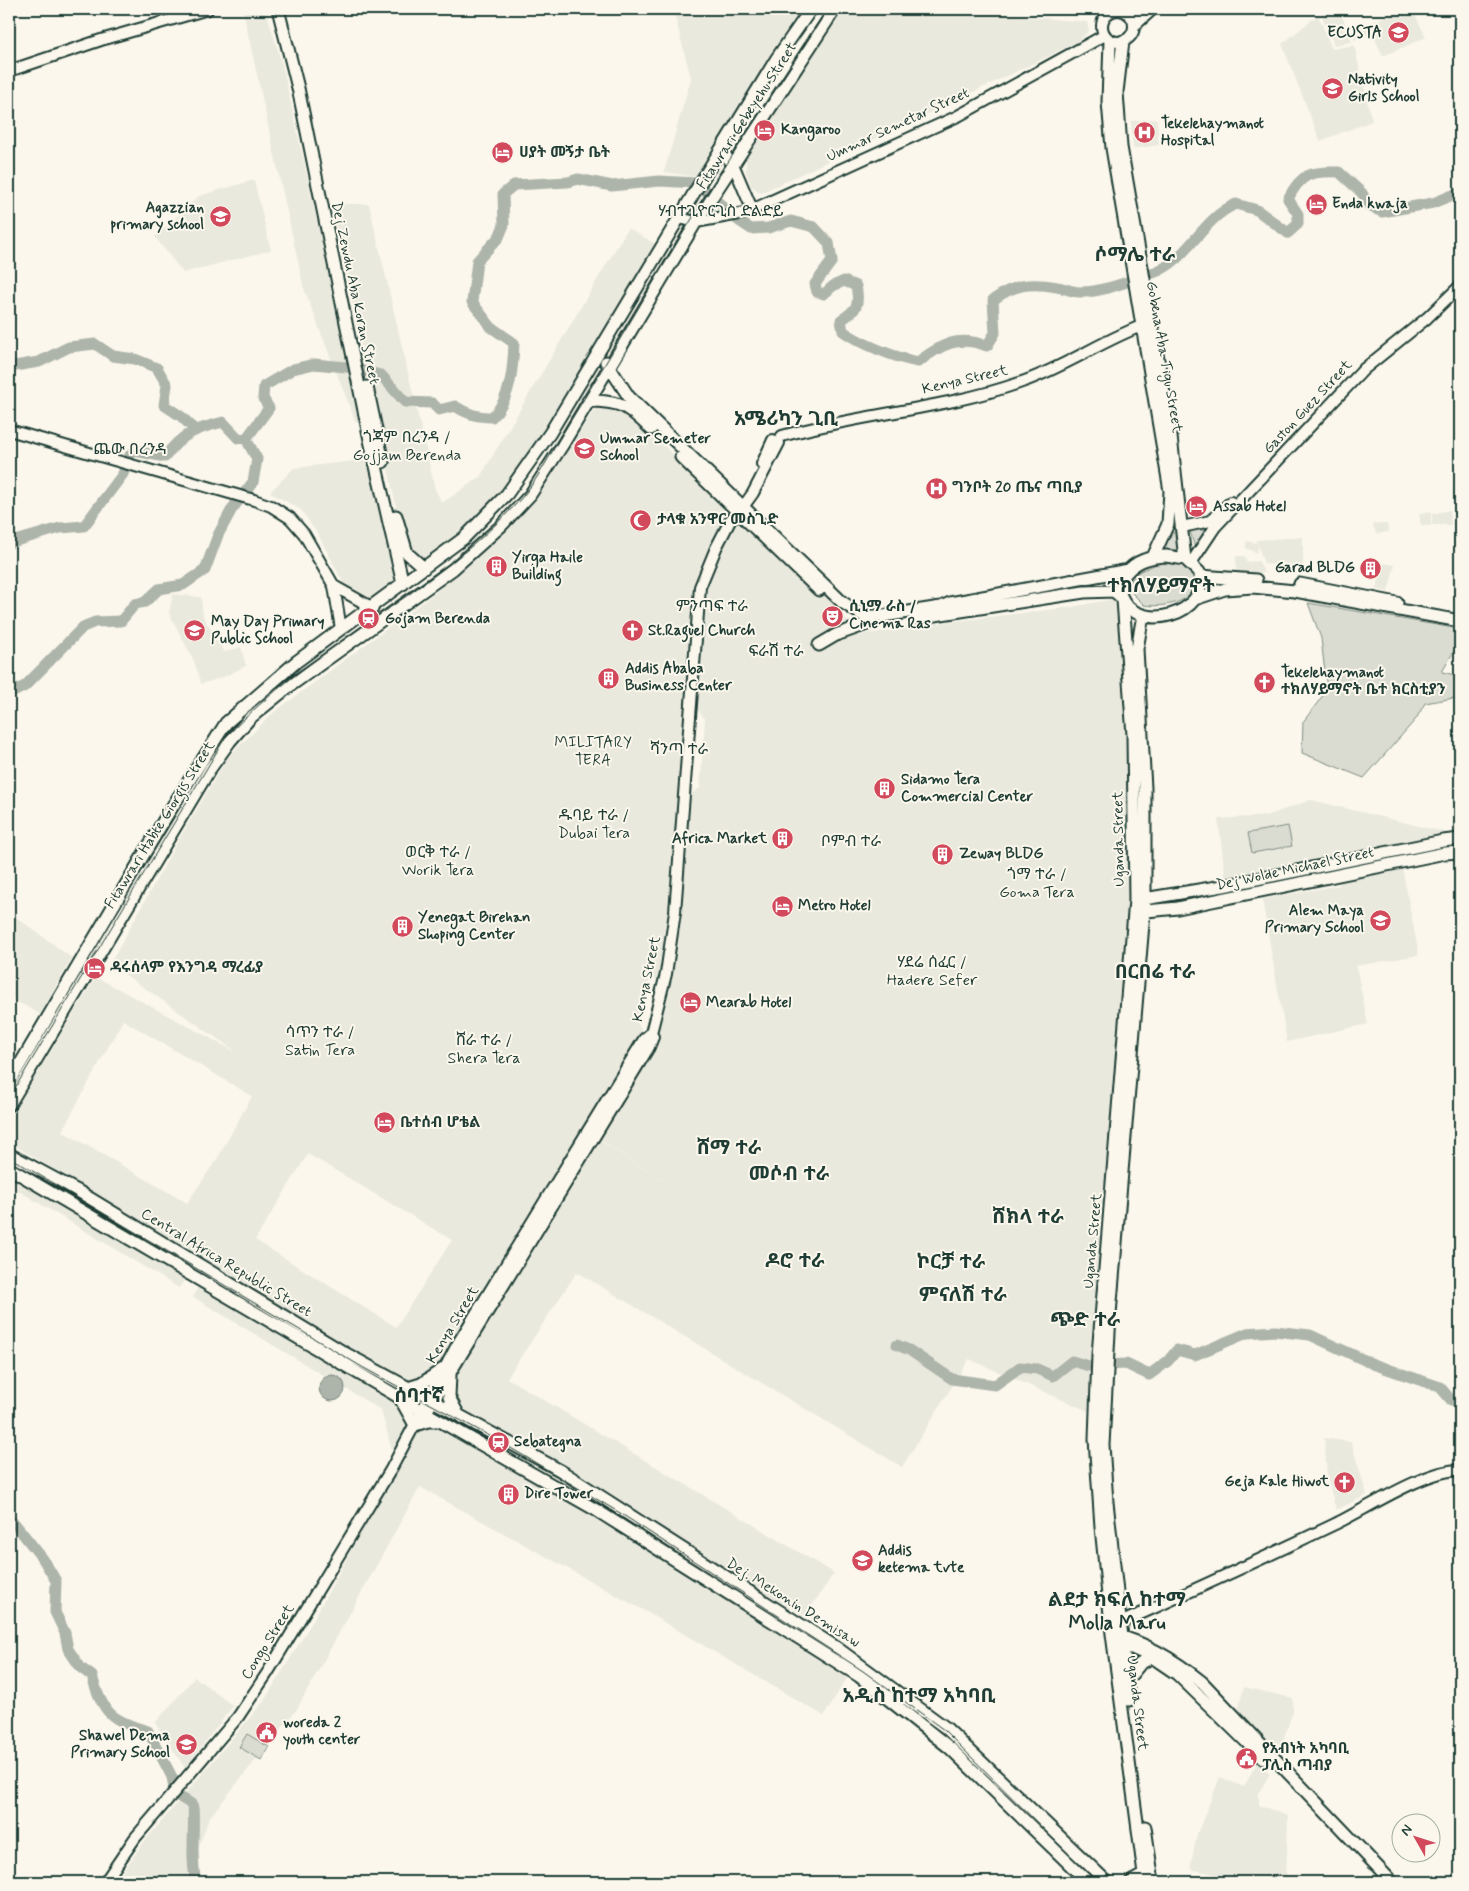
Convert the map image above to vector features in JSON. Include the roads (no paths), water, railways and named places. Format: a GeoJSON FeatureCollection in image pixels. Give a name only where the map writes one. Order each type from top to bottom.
{"type":"FeatureCollection","features":[{"type":"Feature","properties":{"kind":"main road"},"geometry":{"type":"LineString","coordinates":[[9,71],[101,40],[208,9]]}},
{"type":"Feature","properties":{"kind":"main road","name":"Dej Zewdu Aba Koran Street"},"geometry":{"type":"LineString","coordinates":[[280,9],[360,368],[404,584]]}},
{"type":"Feature","properties":{"kind":"main road","name":"Fitawrari Gebeyehu Street"},"geometry":{"type":"LineString","coordinates":[[609,368],[696,222],[835,9]]}},
{"type":"Feature","properties":{"kind":"main road"},"geometry":{"type":"LineString","coordinates":[[1144,9],[1129,14],[1118,10],[1110,12],[1104,20],[1106,34],[1122,41],[1132,34],[1134,26],[1154,9]]}},
{"type":"Feature","properties":{"kind":"main road","name":"Fitawrari Gebeyehu Street"},"geometry":{"type":"LineString","coordinates":[[9,1082],[167,815],[226,723],[267,686],[464,538],[507,494],[538,453],[702,179],[806,11]]}},
{"type":"Feature","properties":{"kind":"main road"},"geometry":{"type":"LineString","coordinates":[[1129,14],[1134,26]]}},
{"type":"Feature","properties":{"kind":"main road","name":"Ummar Semetar Street"},"geometry":{"type":"LineString","coordinates":[[696,222],[730,217],[749,211],[958,116],[1106,34]]}},
{"type":"Feature","properties":{"kind":"main road","name":"Gobena Aba Tigu Street"},"geometry":{"type":"LineString","coordinates":[[1106,34],[1110,135],[1140,279]]}},
{"type":"Feature","properties":{"kind":"main road","name":"Gobena Aba Tigu Street"},"geometry":{"type":"LineString","coordinates":[[1122,41],[1117,92],[1121,147],[1147,324],[1188,561]]}},
{"type":"Feature","properties":{"kind":"main road"},"geometry":{"type":"LineString","coordinates":[[720,150],[733,164],[749,211]]}},
{"type":"Feature","properties":{"kind":"main road"},"geometry":{"type":"LineString","coordinates":[[679,218],[696,222]]}},
{"type":"Feature","properties":{"kind":"main road","name":"Gaston Guez Street"},"geometry":{"type":"LineString","coordinates":[[1188,561],[1215,527],[1358,366],[1416,320],[1460,278]]}},
{"type":"Feature","properties":{"kind":"main road","name":"Gaston Guez Street"},"geometry":{"type":"LineString","coordinates":[[1182,527],[1210,521],[1364,369],[1427,318],[1460,286]]}},
{"type":"Feature","properties":{"kind":"main road","name":"Kenya Street"},"geometry":{"type":"LineString","coordinates":[[446,1372],[649,1047],[653,1037],[651,1033],[666,974],[675,912],[700,587],[706,568],[778,439],[815,427],[952,400],[1019,383],[1147,324]]}},
{"type":"Feature","properties":{"kind":"main road"},"geometry":{"type":"LineString","coordinates":[[612,329],[628,336]]}},
{"type":"Feature","properties":{"kind":"main road"},"geometry":{"type":"LineString","coordinates":[[600,352],[629,397],[738,511]]}},
{"type":"Feature","properties":{"kind":"main road","name":"Fitawrari Habte Giorgis Street"},"geometry":{"type":"LineString","coordinates":[[9,1105],[210,769],[230,741],[250,718],[276,696],[453,569],[489,538],[530,495],[609,368]]}},
{"type":"Feature","properties":{"kind":"main road"},"geometry":{"type":"LineString","coordinates":[[588,401],[614,402],[637,416],[738,511],[864,620],[941,616],[1084,592],[1114,591],[1126,605],[1143,615],[1168,616],[1192,605],[1196,599],[1200,576]]}},
{"type":"Feature","properties":{"kind":"main road"},"geometry":{"type":"LineString","coordinates":[[9,430],[271,506],[295,523],[334,586],[341,629]]}},
{"type":"Feature","properties":{"kind":"main road","name":"Dej Zewdu Aba Koran Street"},"geometry":{"type":"LineString","coordinates":[[374,439],[402,541],[407,553],[424,568]]}},
{"type":"Feature","properties":{"kind":"main road","name":"Gobena Aba Tigu Street"},"geometry":{"type":"LineString","coordinates":[[1153,557],[1168,524],[1170,506],[1168,444]]}},
{"type":"Feature","properties":{"kind":"main road"},"geometry":{"type":"LineString","coordinates":[[1164,534],[1182,527]]}},
{"type":"Feature","properties":{"kind":"main road"},"geometry":{"type":"LineString","coordinates":[[1122,599],[1121,583],[1129,570],[1137,563],[1153,557],[1188,561],[1200,576],[1296,588],[1460,614]]}},
{"type":"Feature","properties":{"kind":"main road"},"geometry":{"type":"LineString","coordinates":[[819,646],[864,620],[942,607],[950,603],[1129,570]]}},
{"type":"Feature","properties":{"kind":"main road"},"geometry":{"type":"LineString","coordinates":[[334,586],[372,608]]}},
{"type":"Feature","properties":{"kind":"main road"},"geometry":{"type":"LineString","coordinates":[[1196,599],[1234,587],[1296,588],[1460,621]]}},
{"type":"Feature","properties":{"kind":"main road","name":"Uganda Street"},"geometry":{"type":"LineString","coordinates":[[1122,599],[1133,735],[1140,906]]}},
{"type":"Feature","properties":{"kind":"main road","name":"Uganda Street"},"geometry":{"type":"LineString","coordinates":[[1143,615],[1137,648],[1145,788],[1140,906],[1102,1375],[1095,1439],[1096,1477],[1117,1639],[1144,1878]]}},
{"type":"Feature","properties":{"kind":"main road","name":"Dej Wolde Michael Street"},"geometry":{"type":"LineString","coordinates":[[1140,906],[1321,866],[1460,839]]}},
{"type":"Feature","properties":{"kind":"main road","name":"Dej Wolde Michael Street"},"geometry":{"type":"LineString","coordinates":[[1140,906],[1178,908],[1445,853],[1460,852]]}},
{"type":"Feature","properties":{"kind":"main road"},"geometry":{"type":"LineString","coordinates":[[1321,866],[1322,879]]}},
{"type":"Feature","properties":{"kind":"main road","name":"Central Africa Republic Street"},"geometry":{"type":"LineString","coordinates":[[9,1154],[76,1190],[204,1269],[430,1400]]}},
{"type":"Feature","properties":{"kind":"main road","name":"Central Africa Republic Street"},"geometry":{"type":"LineString","coordinates":[[9,1168],[399,1397],[420,1418]]}},
{"type":"Feature","properties":{"kind":"main road"},"geometry":{"type":"LineString","coordinates":[[408,1388],[446,1372],[449,1397],[459,1415]]}},
{"type":"Feature","properties":{"kind":"main road","name":"Congo Street"},"geometry":{"type":"LineString","coordinates":[[105,1882],[135,1838],[222,1737],[252,1697],[364,1515],[446,1372]]}},
{"type":"Feature","properties":{"kind":"main road","name":"Uganda Street"},"geometry":{"type":"LineString","coordinates":[[1102,1375],[1104,1470],[1120,1623],[1117,1639],[1127,1680],[1153,1882]]}},
{"type":"Feature","properties":{"kind":"main road"},"geometry":{"type":"LineString","coordinates":[[399,1397],[410,1412],[420,1418],[428,1421],[443,1422]]}},
{"type":"Feature","properties":{"kind":"main road","name":"Dej. Mekonin Demisaw"},"geometry":{"type":"LineString","coordinates":[[430,1400],[580,1483],[693,1558],[837,1648],[890,1685],[961,1741],[1107,1882]]}},
{"type":"Feature","properties":{"kind":"main road","name":"Dej. Mekonin Demisaw"},"geometry":{"type":"LineString","coordinates":[[420,1418],[443,1422],[661,1550],[859,1676],[950,1748],[1088,1882]]}},
{"type":"Feature","properties":{"kind":"main road"},"geometry":{"type":"LineString","coordinates":[[1120,1623],[1288,1546],[1403,1488],[1439,1473],[1460,1470]]}},
{"type":"Feature","properties":{"kind":"main road"},"geometry":{"type":"LineString","coordinates":[[1117,1639],[1177,1674],[1196,1691],[1384,1882]]}},
{"type":"Feature","properties":{"kind":"main road"},"geometry":{"type":"LineString","coordinates":[[1117,1639],[1167,1656],[1202,1682],[1392,1882]]}},
{"type":"Feature","properties":{"kind":"main road"},"geometry":{"type":"LineString","coordinates":[[1127,1680],[1140,1664],[1152,1658]]}},
{"type":"Feature","properties":{"kind":"main road"},"geometry":{"type":"LineString","coordinates":[[1131,1882],[1144,1878]]}},
{"type":"Feature","properties":{"kind":"waterway"},"geometry":{"type":"LineString","coordinates":[[9,543],[60,528],[84,526],[123,474],[130,455],[135,451],[165,457],[177,442],[190,433],[223,422],[238,438],[246,439],[269,408],[263,398],[264,386],[293,369],[314,364],[346,367],[381,375],[405,402],[432,403],[439,410],[455,406],[472,414],[492,417],[503,401],[510,383],[514,343],[491,327],[472,302],[477,261],[499,237],[504,225],[503,194],[514,185],[568,182],[578,179],[612,186],[659,181],[697,183],[739,221],[751,229],[768,228],[791,221],[814,227],[829,243],[832,261],[815,284],[817,292],[824,294],[833,286],[844,281],[856,286],[858,298],[856,306],[851,313],[841,320],[843,331],[879,350],[918,362],[935,350],[959,341],[987,346],[995,333],[993,300],[1008,291],[1023,286],[1047,285],[1076,292],[1088,292],[1116,286],[1153,273],[1176,259],[1214,219],[1224,210],[1236,204],[1257,210],[1288,233],[1298,224],[1298,214],[1288,199],[1302,179],[1314,173],[1339,172],[1362,193],[1369,206],[1382,212],[1433,203],[1460,192]]}},
{"type":"Feature","properties":{"kind":"waterway"},"geometry":{"type":"LineString","coordinates":[[9,367],[39,362],[69,347],[95,344],[113,356],[135,359],[157,368],[167,385],[164,405],[182,417],[194,429]]}},
{"type":"Feature","properties":{"kind":"waterway"},"geometry":{"type":"LineString","coordinates":[[9,694],[25,686],[83,627],[95,622],[121,621],[135,604],[145,602],[159,589],[183,585],[205,570],[218,535],[232,509],[253,482],[257,459],[246,439]]}},
{"type":"Feature","properties":{"kind":"waterway"},"geometry":{"type":"LineString","coordinates":[[897,1345],[909,1350],[952,1379],[995,1385],[1020,1367],[1037,1369],[1053,1376],[1072,1361],[1089,1366],[1126,1364],[1149,1375],[1168,1361],[1177,1350],[1195,1355],[1247,1333],[1275,1331],[1310,1335],[1373,1364],[1440,1387],[1451,1400],[1460,1402]]}},
{"type":"Feature","properties":{"kind":"waterway"},"geometry":{"type":"LineString","coordinates":[[9,1521],[15,1524],[43,1559],[56,1581],[55,1612],[65,1633],[68,1649],[81,1668],[92,1676],[104,1707],[117,1719],[148,1731],[172,1777],[175,1794],[193,1805],[193,1863],[196,1882]]}},
{"type":"Feature","properties":{"kind":"tram line"},"geometry":{"type":"LineString","coordinates":[[9,1098],[225,738],[259,705],[295,675],[448,566],[484,536],[531,486],[700,206],[828,9]]}},
{"type":"Feature","properties":{"kind":"tram line"},"geometry":{"type":"LineString","coordinates":[[9,1157],[362,1367],[499,1441],[620,1513],[863,1671],[944,1730],[1097,1882]]}},
{"type":"Feature","properties":{"kind":"place","name":"ECUSTA"},"geometry":{"type":"Point","coordinates":[1398,33]}},
{"type":"Feature","properties":{"kind":"place","name":"Nativity Girls School"},"geometry":{"type":"Point","coordinates":[1332,89]}},
{"type":"Feature","properties":{"kind":"place","name":"Kangaroo"},"geometry":{"type":"Point","coordinates":[765,130]}},
{"type":"Feature","properties":{"kind":"place","name":"Tekelehaymanot Hospital"},"geometry":{"type":"Point","coordinates":[1145,133]}},
{"type":"Feature","properties":{"kind":"place","name":"ሀያት መኝታ ቤት"},"geometry":{"type":"Point","coordinates":[503,153]}},
{"type":"Feature","properties":{"kind":"place","name":"Enda kwaja"},"geometry":{"type":"Point","coordinates":[1316,204]}},
{"type":"Feature","properties":{"kind":"place","name":"Agazzian primary school"},"geometry":{"type":"Point","coordinates":[220,217]}},
{"type":"Feature","properties":{"kind":"place","name":"Ummar Semeter School"},"geometry":{"type":"Point","coordinates":[584,448]}},
{"type":"Feature","properties":{"kind":"place","name":"ግንቦት 20 ጤና ጣቢያ"},"geometry":{"type":"Point","coordinates":[936,488]}},
{"type":"Feature","properties":{"kind":"place","name":"Assab Hotel"},"geometry":{"type":"Point","coordinates":[1197,507]}},
{"type":"Feature","properties":{"kind":"place","name":"ታላቁ አንዋር መስጊድ"},"geometry":{"type":"Point","coordinates":[641,520]}},
{"type":"Feature","properties":{"kind":"place","name":"Yirga Haile Building"},"geometry":{"type":"Point","coordinates":[496,567]}},
{"type":"Feature","properties":{"kind":"place","name":"Garad BLDG"},"geometry":{"type":"Point","coordinates":[1371,568]}},
{"type":"Feature","properties":{"kind":"place","name":"ሲኒማ ራስ / Cinema Ras"},"geometry":{"type":"Point","coordinates":[833,616]}},
{"type":"Feature","properties":{"kind":"place","name":"Gojam Berenda"},"geometry":{"type":"Point","coordinates":[369,619]}},
{"type":"Feature","properties":{"kind":"place","name":"May Day Primary Public School"},"geometry":{"type":"Point","coordinates":[195,631]}},
{"type":"Feature","properties":{"kind":"place","name":"St.Raguel Church"},"geometry":{"type":"Point","coordinates":[632,631]}},
{"type":"Feature","properties":{"kind":"place","name":"Addis Ababa Business Center"},"geometry":{"type":"Point","coordinates":[609,678]}},
{"type":"Feature","properties":{"kind":"place","name":"Tekelehaymanot ተክለሃይማኖት ቤተ ክርስቲያን"},"geometry":{"type":"Point","coordinates":[1265,682]}},
{"type":"Feature","properties":{"kind":"place","name":"Sidamo Tera Commercial Center"},"geometry":{"type":"Point","coordinates":[885,789]}},
{"type":"Feature","properties":{"kind":"place","name":"Africa Market"},"geometry":{"type":"Point","coordinates":[783,839]}},
{"type":"Feature","properties":{"kind":"place","name":"Zeway BLDG"},"geometry":{"type":"Point","coordinates":[943,854]}},
{"type":"Feature","properties":{"kind":"place","name":"Metro Hotel"},"geometry":{"type":"Point","coordinates":[782,906]}},
{"type":"Feature","properties":{"kind":"place","name":"Alem Maya Primary School"},"geometry":{"type":"Point","coordinates":[1380,920]}},
{"type":"Feature","properties":{"kind":"place","name":"Yenegat Birehan Shoping Center"},"geometry":{"type":"Point","coordinates":[402,927]}},
{"type":"Feature","properties":{"kind":"place","name":"ዳሩሰላም የእንግዳ ማረፊያ"},"geometry":{"type":"Point","coordinates":[94,968]}},
{"type":"Feature","properties":{"kind":"place","name":"Mearab Hotel"},"geometry":{"type":"Point","coordinates":[690,1003]}},
{"type":"Feature","properties":{"kind":"place","name":"ቤተሰብ ሆቴል"},"geometry":{"type":"Point","coordinates":[384,1123]}},
{"type":"Feature","properties":{"kind":"place","name":"Sebategna"},"geometry":{"type":"Point","coordinates":[498,1442]}},
{"type":"Feature","properties":{"kind":"place","name":"Geja Kale Hiwot"},"geometry":{"type":"Point","coordinates":[1345,1482]}},
{"type":"Feature","properties":{"kind":"place","name":"Dire Tower"},"geometry":{"type":"Point","coordinates":[508,1494]}},
{"type":"Feature","properties":{"kind":"place","name":"Addis ketema tvte"},"geometry":{"type":"Point","coordinates":[862,1560]}},
{"type":"Feature","properties":{"kind":"place","name":"woreda 2 youth center"},"geometry":{"type":"Point","coordinates":[267,1732]}},
{"type":"Feature","properties":{"kind":"place","name":"Shawel Dema Primary School"},"geometry":{"type":"Point","coordinates":[186,1745]}},
{"type":"Feature","properties":{"kind":"place","name":"የአብነት አካባቢ ፓሊስ ጣብያ"},"geometry":{"type":"Point","coordinates":[1246,1758]}},
{"type":"Feature","properties":{"kind":"district","name":"ሃብተጊዮርጊስ ድልድይ"},"geometry":{"type":"Point","coordinates":[721,211]}},
{"type":"Feature","properties":{"kind":"district","name":"ሶማሌ ተራ"},"geometry":{"type":"Point","coordinates":[1135,255]}},
{"type":"Feature","properties":{"kind":"district","name":"አሜሪካን ጊቢ"},"geometry":{"type":"Point","coordinates":[786,419]}},
{"type":"Feature","properties":{"kind":"district","name":"ጎጃም በረንዳ / Gojjam Berenda"},"geometry":{"type":"Point","coordinates":[407,446]}},
{"type":"Feature","properties":{"kind":"district","name":"ጨው በረንዳ"},"geometry":{"type":"Point","coordinates":[130,449]}},
{"type":"Feature","properties":{"kind":"district","name":"ተክለሃይማኖት"},"geometry":{"type":"Point","coordinates":[1161,586]}},
{"type":"Feature","properties":{"kind":"district","name":"ምንጣፍ ተራ"},"geometry":{"type":"Point","coordinates":[712,606]}},
{"type":"Feature","properties":{"kind":"district","name":"ፍራሽ ተራ"},"geometry":{"type":"Point","coordinates":[776,651]}},
{"type":"Feature","properties":{"kind":"district","name":"ሻንጣ ተራ"},"geometry":{"type":"Point","coordinates":[679,749]}},
{"type":"Feature","properties":{"kind":"district","name":"MILITARY TERA"},"geometry":{"type":"Point","coordinates":[593,751]}},
{"type":"Feature","properties":{"kind":"district","name":"ዱባይ ተራ / Dubai Tera"},"geometry":{"type":"Point","coordinates":[594,824]}},
{"type":"Feature","properties":{"kind":"district","name":"ቦምብ ተራ"},"geometry":{"type":"Point","coordinates":[851,841]}},
{"type":"Feature","properties":{"kind":"district","name":"ወርቅ ተራ / Worik Tera"},"geometry":{"type":"Point","coordinates":[438,861]}},
{"type":"Feature","properties":{"kind":"district","name":"ጎማ ተራ / Goma Tera"},"geometry":{"type":"Point","coordinates":[1037,883]}},
{"type":"Feature","properties":{"kind":"district","name":"ሃደሬ ሰፈር / Hadere Sefer"},"geometry":{"type":"Point","coordinates":[932,971]}},
{"type":"Feature","properties":{"kind":"district","name":"በርበሬ ተራ"},"geometry":{"type":"Point","coordinates":[1155,972]}},
{"type":"Feature","properties":{"kind":"district","name":"ሳጥን ተራ / Satin Tera"},"geometry":{"type":"Point","coordinates":[320,1041]}},
{"type":"Feature","properties":{"kind":"district","name":"ሸራ ተራ / Shera Tera"},"geometry":{"type":"Point","coordinates":[484,1049]}},
{"type":"Feature","properties":{"kind":"district","name":"ሸማ ተራ"},"geometry":{"type":"Point","coordinates":[729,1148]}},
{"type":"Feature","properties":{"kind":"district","name":"መሶብ ተራ"},"geometry":{"type":"Point","coordinates":[789,1174]}},
{"type":"Feature","properties":{"kind":"district","name":"ሸክላ ተራ"},"geometry":{"type":"Point","coordinates":[1028,1217]}},
{"type":"Feature","properties":{"kind":"district","name":"ዶሮ ተራ"},"geometry":{"type":"Point","coordinates":[795,1261]}},
{"type":"Feature","properties":{"kind":"district","name":"ኮርቻ ተራ"},"geometry":{"type":"Point","coordinates":[951,1262]}},
{"type":"Feature","properties":{"kind":"district","name":"ምናለሽ ተራ"},"geometry":{"type":"Point","coordinates":[963,1295]}},
{"type":"Feature","properties":{"kind":"district","name":"ጭድ ተራ"},"geometry":{"type":"Point","coordinates":[1085,1320]}},
{"type":"Feature","properties":{"kind":"district","name":"ሰባተኛ"},"geometry":{"type":"Point","coordinates":[419,1396]}},
{"type":"Feature","properties":{"kind":"district","name":"ልደታ ክፍለ ከተማ Molla Maru"},"geometry":{"type":"Point","coordinates":[1117,1612]}},
{"type":"Feature","properties":{"kind":"district","name":"አዲስ ከተማ አካባቢ"},"geometry":{"type":"Point","coordinates":[919,1696]}}]}
